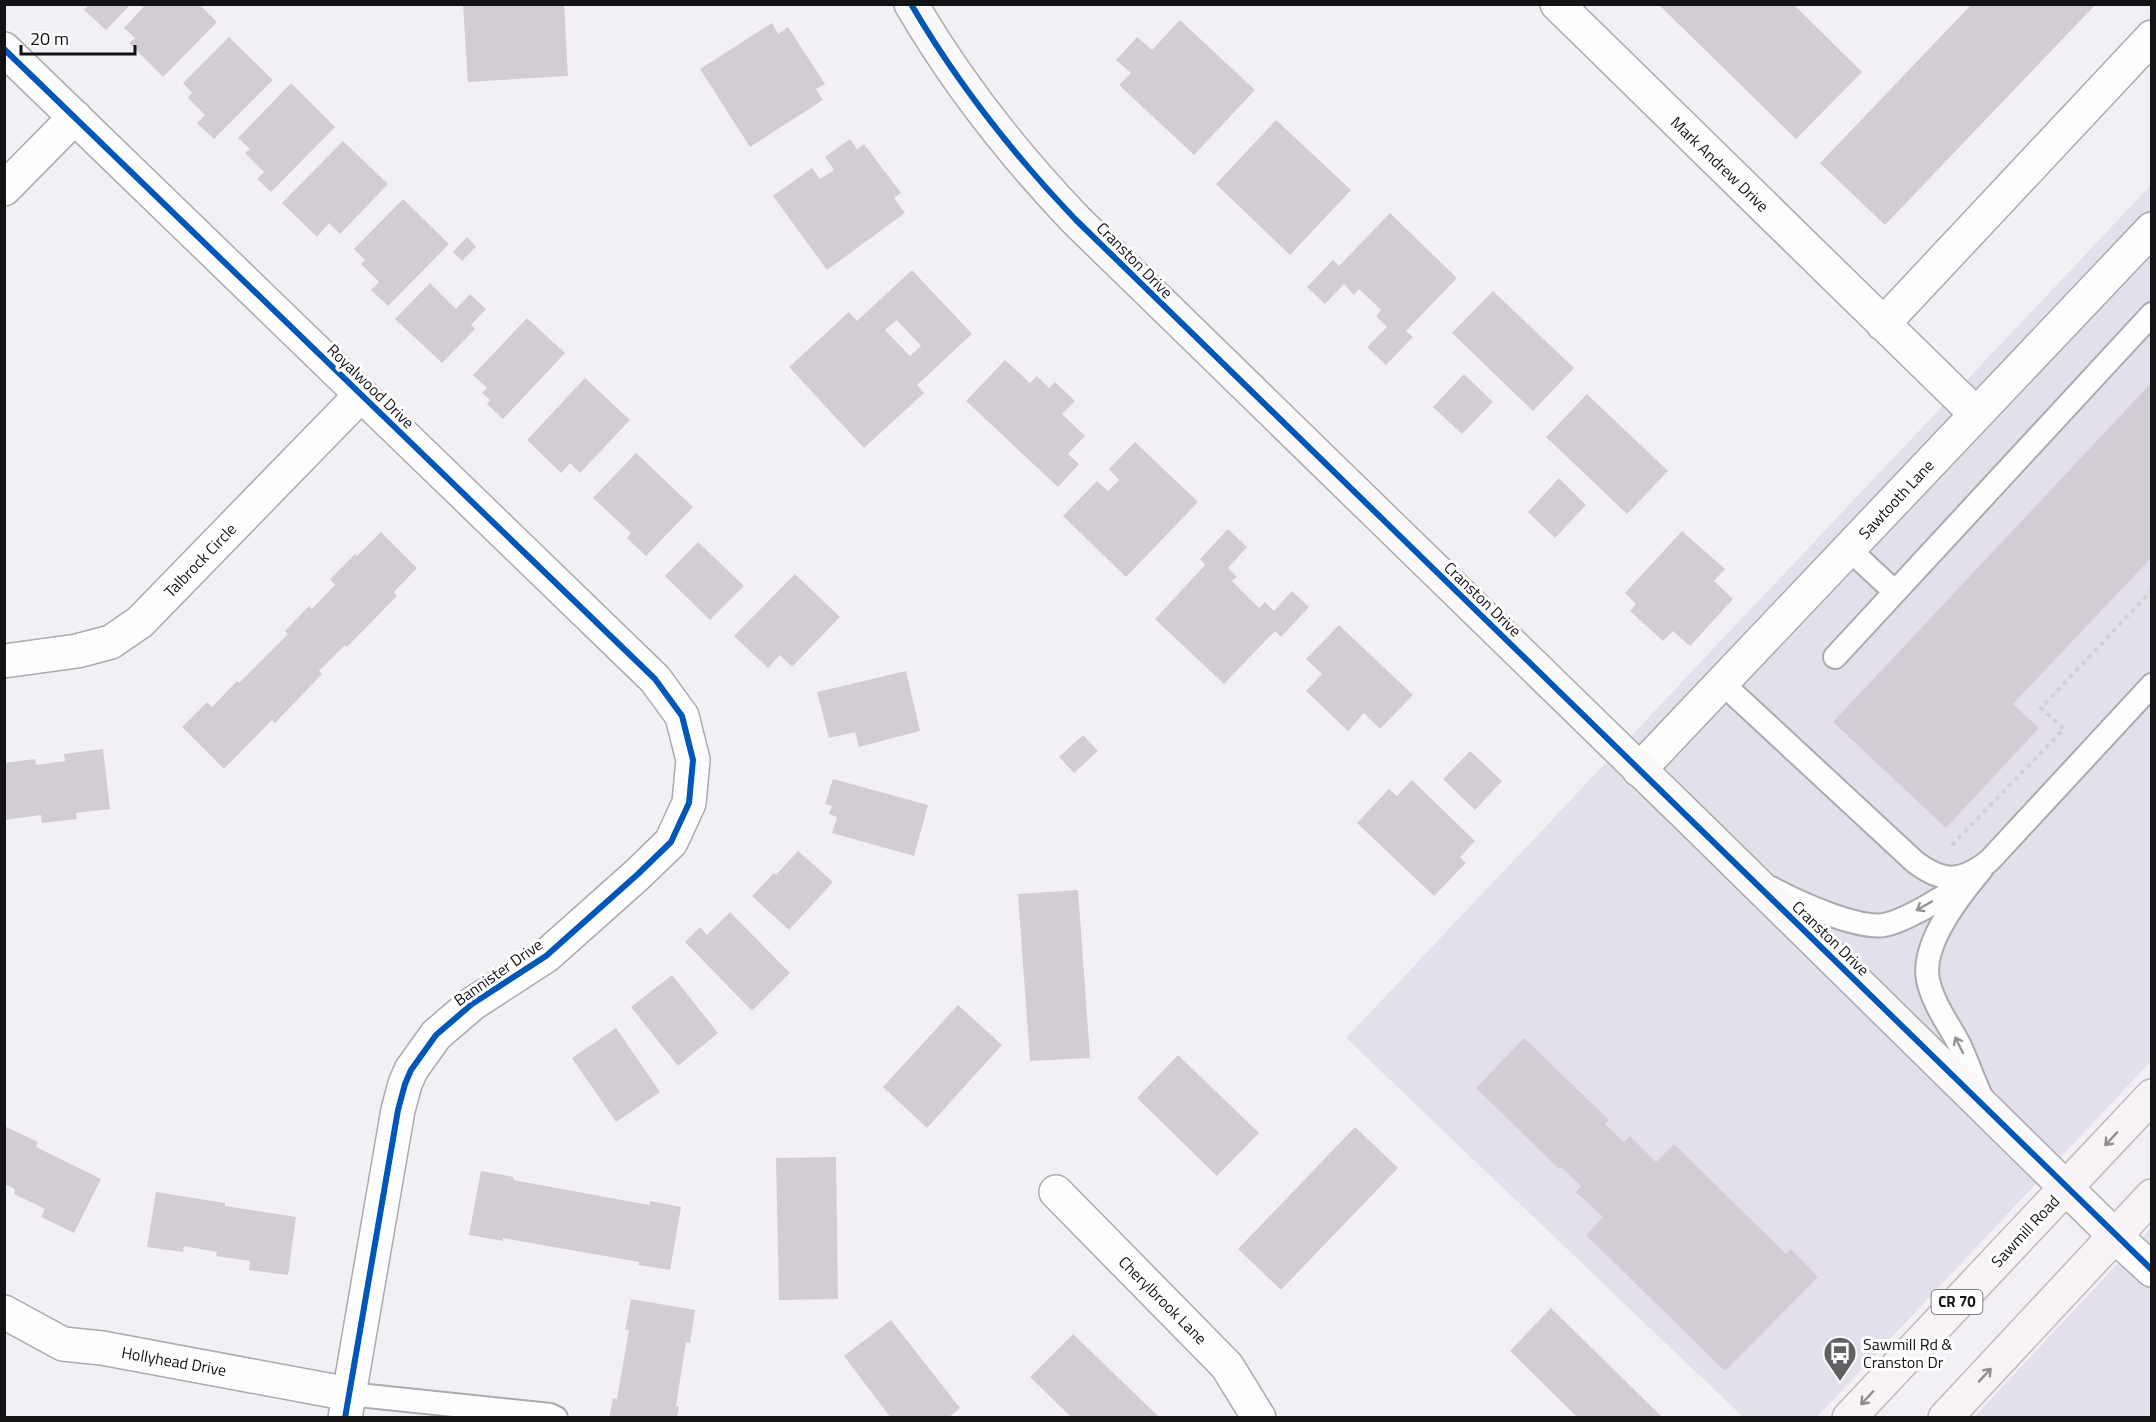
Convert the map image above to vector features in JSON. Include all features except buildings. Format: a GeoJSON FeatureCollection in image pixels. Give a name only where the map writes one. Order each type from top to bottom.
{"type":"FeatureCollection","features":[{"type":"Feature","properties":{"kind":"main road","name":"Sawmill Road"},"geometry":{"type":"LineString","coordinates":[[1849,1418],[2151,1096]]}},
{"type":"Feature","properties":{"kind":"main road"},"geometry":{"type":"LineString","coordinates":[[1945,1418],[2151,1197]]}},
{"type":"Feature","properties":{"kind":"street","name":"Cranston Drive"},"geometry":{"type":"LineString","coordinates":[[911,4],[952,70],[980,108],[1031,172],[1068,212],[1744,871],[2114,1236]]}},
{"type":"Feature","properties":{"kind":"street","name":"Mark Andrew Drive"},"geometry":{"type":"LineString","coordinates":[[1557,4],[1976,414]]}},
{"type":"Feature","properties":{"kind":"street"},"geometry":{"type":"LineString","coordinates":[[1883,324],[2151,38]]}},
{"type":"Feature","properties":{"kind":"street","name":"Royalwood Drive"},"geometry":{"type":"LineString","coordinates":[[4,49],[655,679],[682,716],[693,760]]}},
{"type":"Feature","properties":{"kind":"street"},"geometry":{"type":"LineString","coordinates":[[4,189],[75,117]]}},
{"type":"Feature","properties":{"kind":"street","name":"Sawtooth Lane"},"geometry":{"type":"LineString","coordinates":[[1640,770],[2151,229]]}},
{"type":"Feature","properties":{"kind":"street","name":"Talbrock Circle"},"geometry":{"type":"LineString","coordinates":[[4,661],[77,651],[111,642],[140,622],[361,395]]}},
{"type":"Feature","properties":{"kind":"street","name":"Bannister Drive"},"geometry":{"type":"LineString","coordinates":[[347,1406],[398,1110],[411,1070],[436,1035],[445,1027],[472,1004],[546,956],[671,842],[689,803],[693,760]]}},
{"type":"Feature","properties":{"kind":"street","name":"Cherylbrook Lane"},"geometry":{"type":"LineString","coordinates":[[1056,1192],[1227,1366],[1259,1418]]}},
{"type":"Feature","properties":{"kind":"street"},"geometry":{"type":"LineString","coordinates":[[2114,1236],[2151,1270]]}},
{"type":"Feature","properties":{"kind":"street","name":"Hollyhead Drive"},"geometry":{"type":"LineString","coordinates":[[4,1312],[63,1344],[102,1348],[347,1406]]}},
{"type":"Feature","properties":{"kind":"lane"},"geometry":{"type":"LineString","coordinates":[[1835,657],[2151,314]]}},
{"type":"Feature","properties":{"kind":"lane"},"geometry":{"type":"LineString","coordinates":[[1849,549],[1895,592]]}},
{"type":"Feature","properties":{"kind":"lane"},"geometry":{"type":"LineString","coordinates":[[1722,683],[1914,862],[1927,871],[1940,877],[1954,879],[1978,870],[1989,861]]}},
{"type":"Feature","properties":{"kind":"lane"},"geometry":{"type":"LineString","coordinates":[[1994,1117],[1978,1090],[1958,1042],[1934,998],[1927,970],[1931,947],[1953,907],[1989,861],[2151,685]]}},
{"type":"Feature","properties":{"kind":"lane"},"geometry":{"type":"LineString","coordinates":[[1744,871],[1785,896],[1853,922],[1886,925],[1914,912],[1968,880],[1989,861]]}},
{"type":"Feature","properties":{"kind":"lane"},"geometry":{"type":"LineString","coordinates":[[347,1406],[550,1415],[556,1418]]}},
{"type":"Feature","properties":{"kind":"path"},"geometry":{"type":"LineString","coordinates":[[1927,871],[2064,729],[2041,708],[2151,590]]}},
{"type":"Feature","properties":{"kind":"shaded area"},"geometry":{"type":"Polygon","coordinates":[[[2151,185],[2151,1061],[1817,1417],[1743,1417],[1346,1038],[2151,185]]]}},
{"type":"Feature","properties":{"kind":"shaded area"},"geometry":{"type":"Polygon","coordinates":[[[2151,1228],[2151,1417],[1974,1417],[2151,1228]]]}},
{"type":"Feature","properties":{"kind":"cycle path"},"geometry":{"type":"LineString","coordinates":[[911,4],[947,62],[987,117],[1030,170],[1076,220],[2152,1270]]}},
{"type":"Feature","properties":{"kind":"cycle path"},"geometry":{"type":"LineString","coordinates":[[4,49],[655,679],[682,716],[693,760],[689,803],[671,842],[546,956],[472,1004],[436,1035],[411,1070],[398,1110],[345,1418]]}},
{"type":"Feature","properties":{"kind":"place","name":"Sawmill Rd & Cranston Dr"},"geometry":{"type":"Point","coordinates":[1840,1382]}}]}
